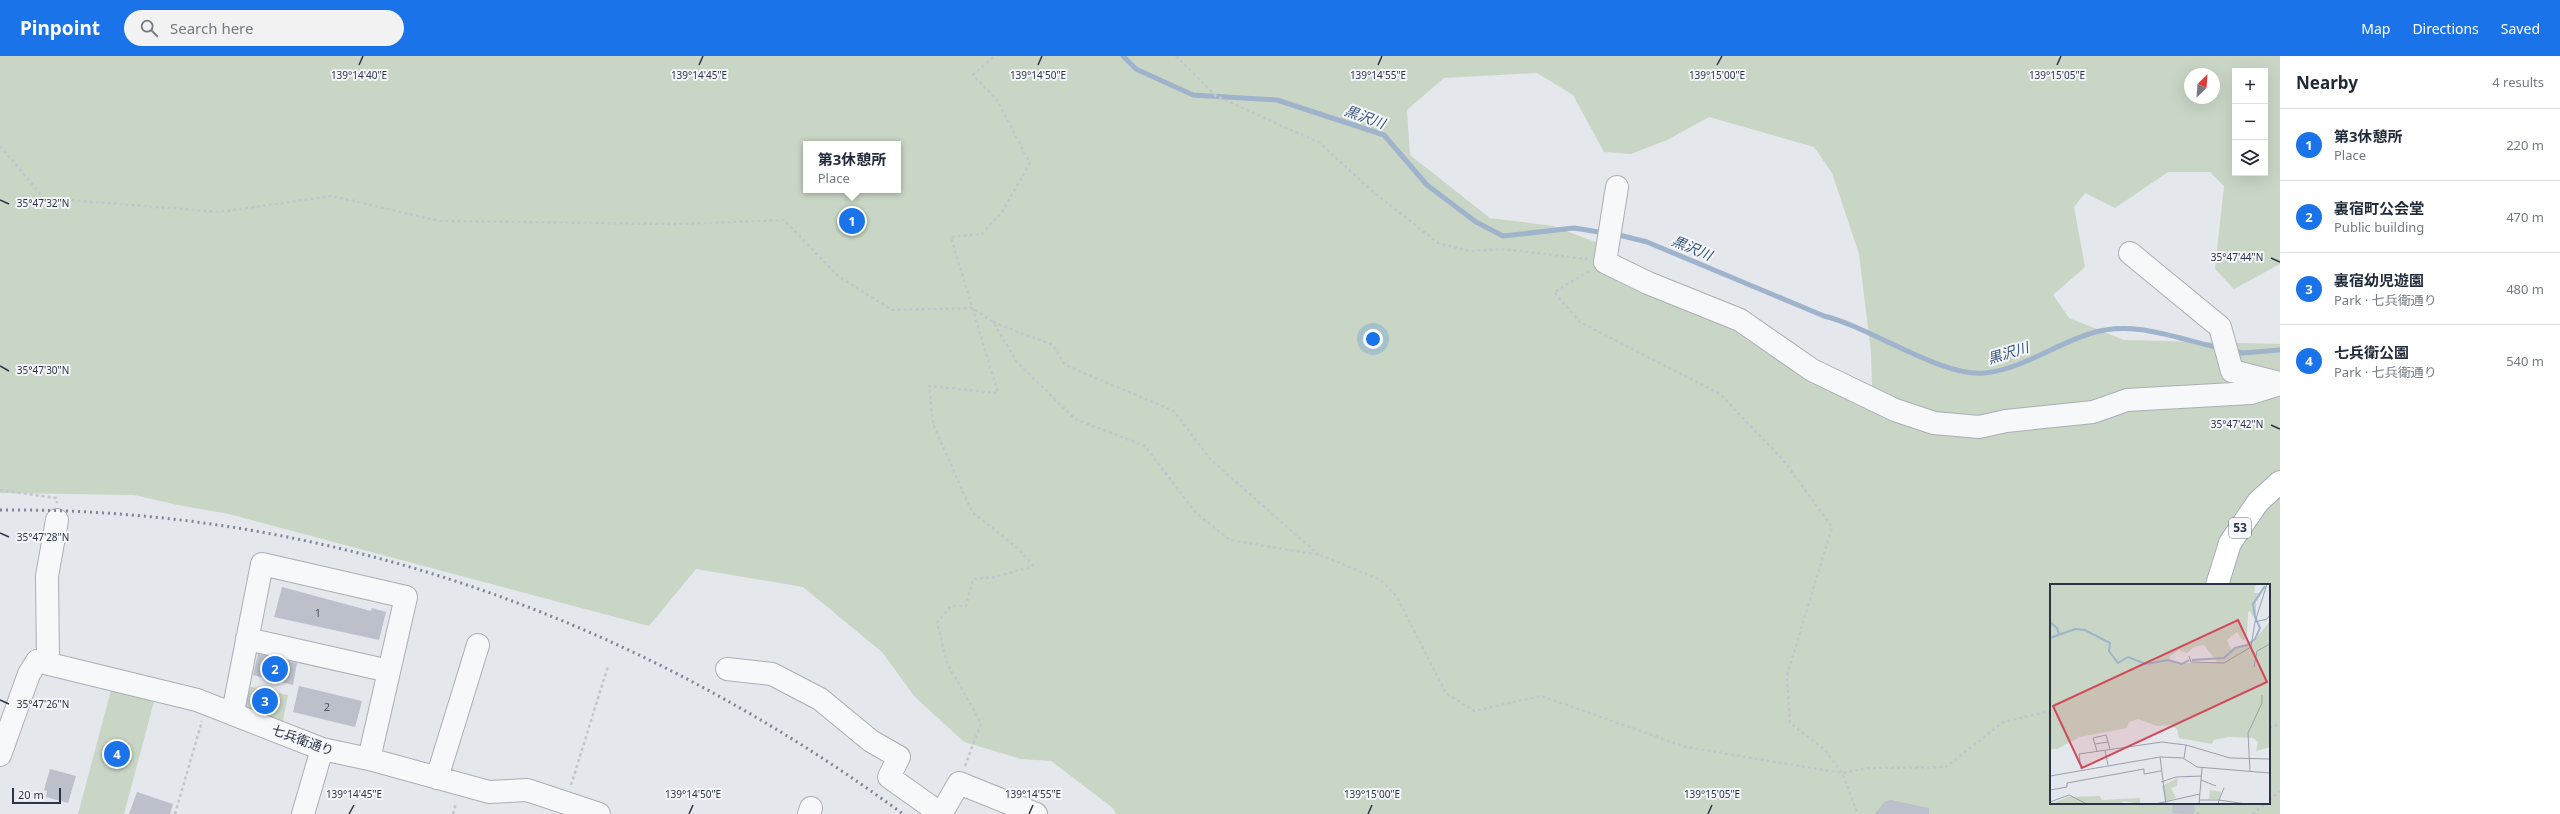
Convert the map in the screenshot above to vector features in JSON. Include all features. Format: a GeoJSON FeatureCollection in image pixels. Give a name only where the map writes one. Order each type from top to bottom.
{"type":"FeatureCollection","features":[{"type":"Feature","properties":{"kind":"main road","name":"53"},"geometry":{"type":"LineString","coordinates":[[2217,584],[2230,543],[2258,502],[2280,482]]}},
{"type":"Feature","properties":{"kind":"street"},"geometry":{"type":"LineString","coordinates":[[1617,187],[1606,253],[1648,283],[1740,320],[1812,370],[1895,410],[1934,423],[1979,427],[2006,422],[2093,412],[2127,400],[2251,393],[2280,384]]}},
{"type":"Feature","properties":{"kind":"street"},"geometry":{"type":"LineString","coordinates":[[2130,253],[2220,327],[2232,371],[2280,384]]}},
{"type":"Feature","properties":{"kind":"street"},"geometry":{"type":"LineString","coordinates":[[0,755],[30,674],[37,661],[48,662],[47,576],[57,520]]}},
{"type":"Feature","properties":{"kind":"street"},"geometry":{"type":"LineString","coordinates":[[233,712],[262,564],[406,598],[369,759]]}},
{"type":"Feature","properties":{"kind":"street"},"geometry":{"type":"LineString","coordinates":[[247,639],[390,671]]}},
{"type":"Feature","properties":{"kind":"street"},"geometry":{"type":"LineString","coordinates":[[438,778],[478,645]]}},
{"type":"Feature","properties":{"kind":"street","name":"七兵衛通り"},"geometry":{"type":"LineString","coordinates":[[48,662],[207,703],[233,712],[322,749],[369,759],[489,792],[527,790],[599,814]]}},
{"type":"Feature","properties":{"kind":"street"},"geometry":{"type":"LineString","coordinates":[[727,670],[772,674],[820,699],[871,741],[899,757],[889,777],[941,814],[959,783],[1036,814]]}},
{"type":"Feature","properties":{"kind":"street"},"geometry":{"type":"LineString","coordinates":[[303,814],[322,749]]}},
{"type":"Feature","properties":{"kind":"path"},"geometry":{"type":"LineString","coordinates":[[959,783],[981,724],[947,663],[937,624],[951,606],[966,606],[973,579],[995,577],[1033,566],[1020,550],[972,512],[933,424],[929,386],[998,393],[951,237],[982,234],[1002,212],[1030,163],[997,100],[973,75],[994,56]]}},
{"type":"Feature","properties":{"kind":"path"},"geometry":{"type":"LineString","coordinates":[[1176,56],[1216,96],[1320,143],[1370,190],[1438,243],[1470,251],[1503,249],[1606,253]]}},
{"type":"Feature","properties":{"kind":"path"},"geometry":{"type":"LineString","coordinates":[[0,146],[44,198],[219,212],[332,196],[440,221],[679,224],[784,220],[838,276],[892,310],[973,308],[993,322],[1053,345],[1064,365],[1174,411],[1210,459],[1320,555]]}},
{"type":"Feature","properties":{"kind":"path"},"geometry":{"type":"LineString","coordinates":[[1606,253],[1554,292],[1580,322],[1720,394],[1784,461],[1832,527],[1786,675],[1790,723],[1824,749],[1842,774],[1858,814]]}},
{"type":"Feature","properties":{"kind":"path"},"geometry":{"type":"LineString","coordinates":[[993,322],[1017,362],[1075,419],[1145,446],[1196,513],[1230,540],[1320,555],[1381,580],[1397,597],[1446,693],[1474,711],[1541,696],[1686,747],[1842,774],[1868,768],[1946,767],[2003,722],[2046,712],[2050,713]]}},
{"type":"Feature","properties":{"kind":"path"},"geometry":{"type":"LineString","coordinates":[[0,490],[56,498],[57,520]]}},
{"type":"Feature","properties":{"kind":"path"},"geometry":{"type":"LineString","coordinates":[[565,803],[608,666]]}},
{"type":"Feature","properties":{"kind":"path"},"geometry":{"type":"LineString","coordinates":[[175,814],[207,703]]}},
{"type":"Feature","properties":{"kind":"path"},"geometry":{"type":"LineString","coordinates":[[2270,728],[2280,724]]}},
{"type":"Feature","properties":{"kind":"path"},"geometry":{"type":"LineString","coordinates":[[2270,799],[2280,792]]}},
{"type":"Feature","properties":{"kind":"path"},"geometry":{"type":"LineString","coordinates":[[2184,804],[2200,814]]}},
{"type":"Feature","properties":{"kind":"path"},"geometry":{"type":"LineString","coordinates":[[2252,814],[2265,804]]}},
{"type":"Feature","properties":{"kind":"green space"},"geometry":{"type":"Polygon","coordinates":[[[0,56],[2280,56],[2280,264],[2234,289],[2215,269],[2224,186],[2210,172],[2168,172],[2115,208],[2085,193],[2074,207],[2085,267],[2053,295],[2069,318],[2124,340],[2280,344],[2280,814],[1116,814],[1113,808],[1051,761],[1021,759],[964,742],[915,697],[882,652],[803,587],[696,569],[649,626],[229,514],[134,495],[0,493],[0,56]],[[1537,73],[1444,78],[1407,110],[1410,155],[1490,218],[1553,226],[1598,243],[1631,286],[1750,319],[1808,376],[1872,385],[1871,352],[1859,254],[1832,173],[1814,147],[1709,117],[1667,140],[1631,154],[1604,152],[1573,95],[1537,73]]]}},
{"type":"Feature","properties":{"kind":"green space"},"geometry":{"type":"Polygon","coordinates":[[[113,683],[156,694],[124,814],[78,814],[113,683]]]}},
{"type":"Feature","properties":{"kind":"green space"},"geometry":{"type":"Polygon","coordinates":[[[247,686],[288,695],[282,725],[242,708],[247,686]]]}},
{"type":"Feature","properties":{"kind":"building"},"geometry":{"type":"Polygon","coordinates":[[[282,587],[371,611],[372,608],[386,612],[379,640],[274,617],[282,587]]]}},
{"type":"Feature","properties":{"kind":"building"},"geometry":{"type":"Polygon","coordinates":[[[258,654],[297,663],[293,685],[253,675],[258,654]]]}},
{"type":"Feature","properties":{"kind":"building"},"geometry":{"type":"Polygon","coordinates":[[[299,686],[362,701],[355,727],[293,712],[299,686]]]}},
{"type":"Feature","properties":{"kind":"building"},"geometry":{"type":"Polygon","coordinates":[[[50,769],[76,776],[68,803],[46,797],[47,791],[44,790],[50,769]]]}},
{"type":"Feature","properties":{"kind":"building"},"geometry":{"type":"Polygon","coordinates":[[[137,792],[173,804],[170,814],[129,814],[137,792]]]}},
{"type":"Feature","properties":{"kind":"building"},"geometry":{"type":"Polygon","coordinates":[[[1891,800],[1929,808],[1929,814],[1875,814],[1884,802],[1891,800]]]}},
{"type":"Feature","properties":{"kind":"waterway","name":"黒沢川"},"geometry":{"type":"LineString","coordinates":[[1123,56],[1136,69],[1193,95],[1277,100],[1384,135],[1427,185],[1476,222],[1503,236],[1574,228],[1605,233]]}},
{"type":"Feature","properties":{"kind":"waterway","name":"黒沢川"},"geometry":{"type":"LineString","coordinates":[[1615,234],[1647,242],[1824,316],[1863,330],[1928,360],[1949,368],[1968,372],[1985,373],[1999,371],[2025,362],[2076,339],[2105,330],[2138,329],[2220,348]]}},
{"type":"Feature","properties":{"kind":"waterway","name":"黒沢川"},"geometry":{"type":"LineString","coordinates":[[2231,350],[2242,353],[2280,350]]}},
{"type":"Feature","properties":{"kind":"tunnel"},"geometry":{"type":"LineString","coordinates":[[2183,814],[2184,804]]}},
{"type":"Feature","properties":{"kind":"railway"},"geometry":{"type":"LineString","coordinates":[[0,510],[123,514],[243,529],[361,554],[476,588],[588,632],[697,684],[802,745],[903,814]]}},
{"type":"Feature","properties":{"kind":"place","name":"第3休憩所"},"geometry":{"type":"Point","coordinates":[852,221]}},
{"type":"Feature","properties":{"kind":"place","name":"裏宿町公会堂"},"geometry":{"type":"Point","coordinates":[275,669]}},
{"type":"Feature","properties":{"kind":"place","name":"裏宿幼児遊園"},"geometry":{"type":"Point","coordinates":[265,701]}},
{"type":"Feature","properties":{"kind":"place","name":"七兵衛公園"},"geometry":{"type":"Point","coordinates":[117,754]}}]}
